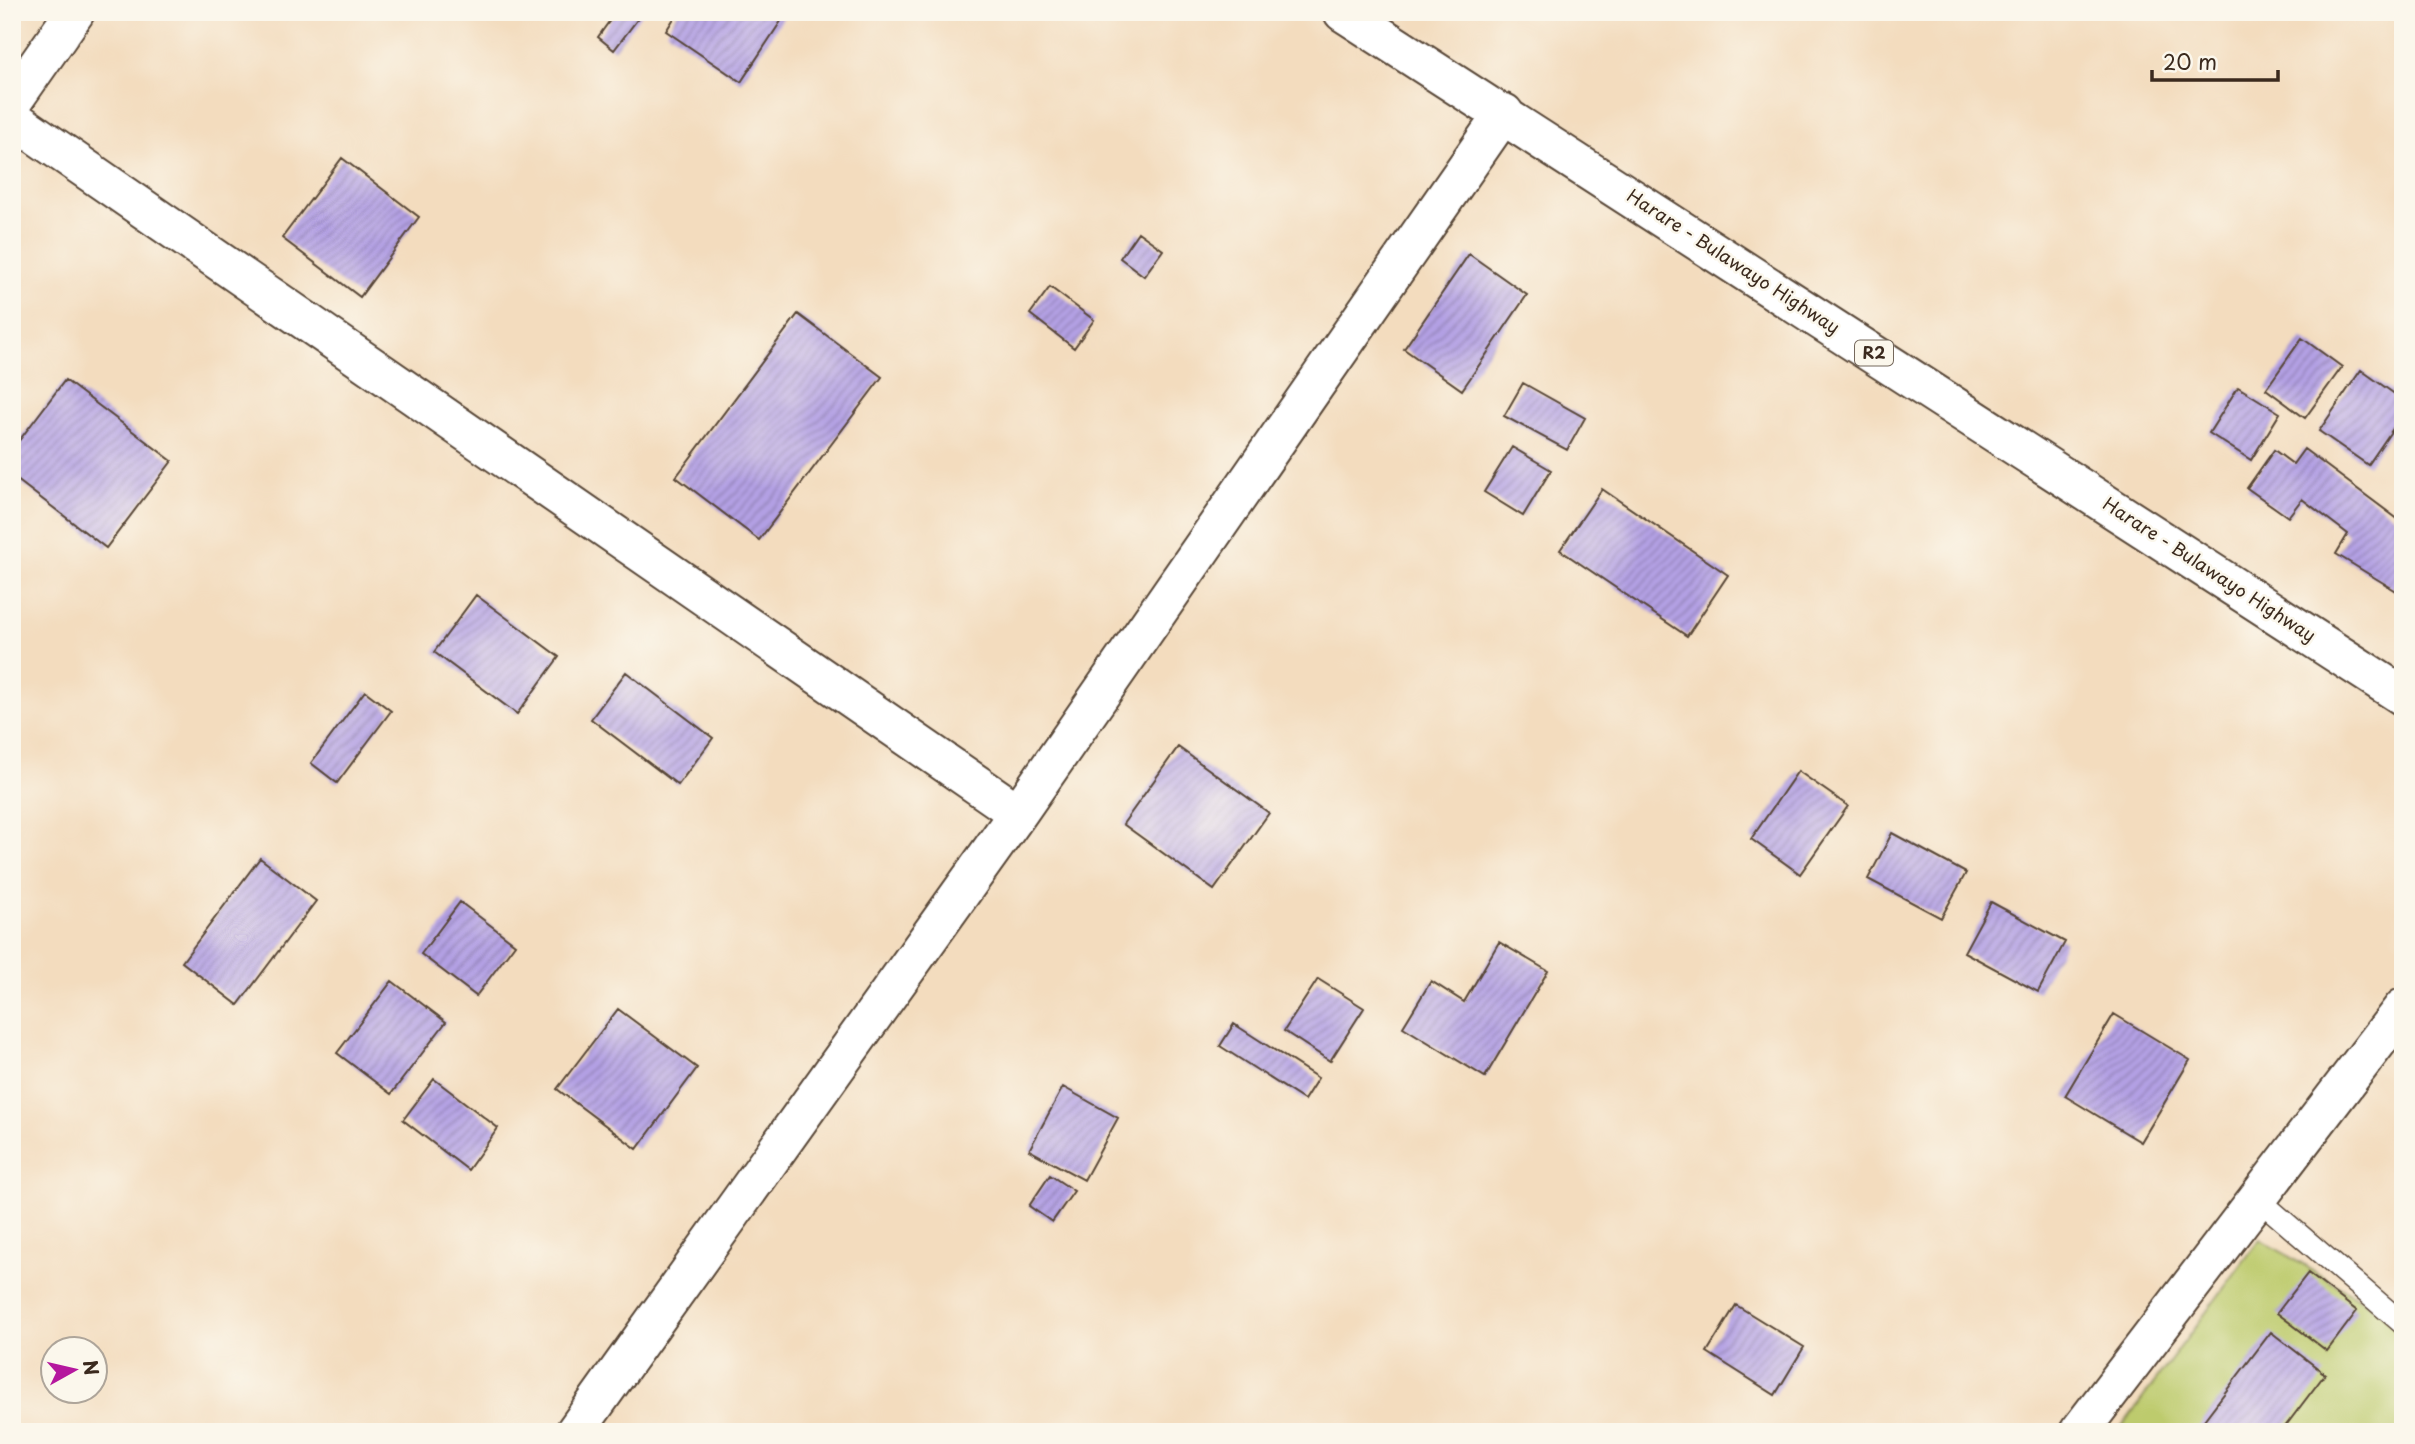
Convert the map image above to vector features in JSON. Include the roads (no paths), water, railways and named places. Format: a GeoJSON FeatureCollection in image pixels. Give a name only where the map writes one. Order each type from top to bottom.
{"type":"FeatureCollection","features":[{"type":"Feature","properties":{"kind":"main road"},"geometry":{"type":"LineString","coordinates":[[12,102],[75,12]]}},
{"type":"Feature","properties":{"kind":"main road","name":"Harare - Bulawayo Highway"},"geometry":{"type":"LineString","coordinates":[[1343,12],[1504,113],[2403,696]]}},
{"type":"Feature","properties":{"kind":"main road"},"geometry":{"type":"LineString","coordinates":[[575,1432],[1018,813],[1504,113]]}},
{"type":"Feature","properties":{"kind":"main road"},"geometry":{"type":"LineString","coordinates":[[12,118],[1018,813]]}},
{"type":"Feature","properties":{"kind":"main road"},"geometry":{"type":"LineString","coordinates":[[2079,1432],[2403,1008]]}},
{"type":"Feature","properties":{"kind":"lane"},"geometry":{"type":"LineString","coordinates":[[2257,1198],[2403,1324]]}}]}
